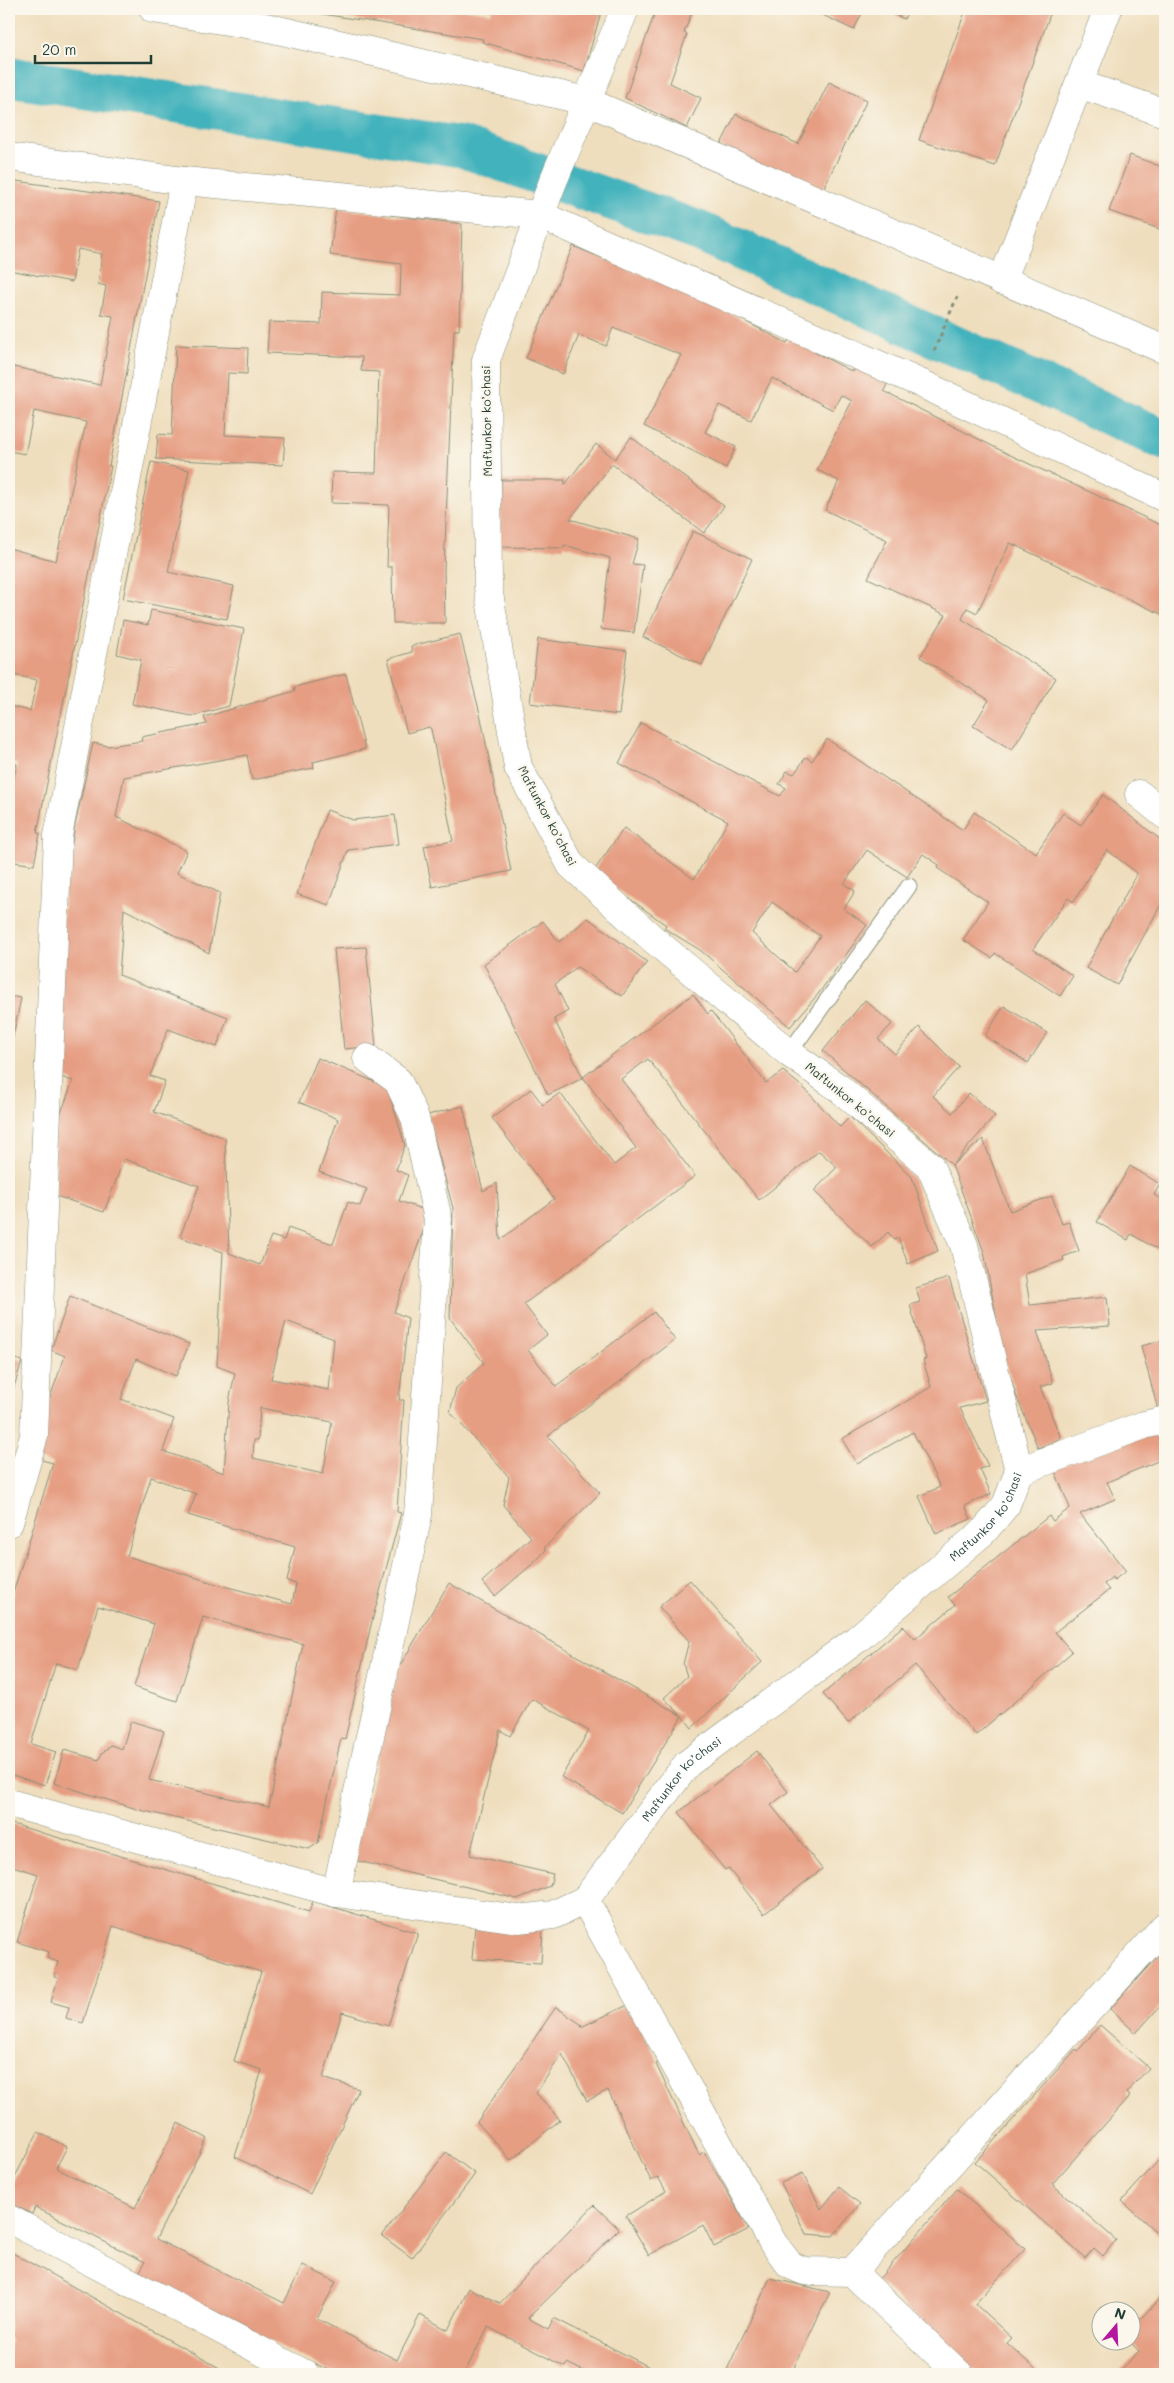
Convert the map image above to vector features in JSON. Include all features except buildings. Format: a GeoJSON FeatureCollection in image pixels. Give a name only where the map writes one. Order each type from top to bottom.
{"type":"FeatureCollection","features":[{"type":"Feature","properties":{"kind":"street"},"geometry":{"type":"LineString","coordinates":[[154,9],[266,18],[582,111],[970,267],[1165,350]]}},
{"type":"Feature","properties":{"kind":"street","name":"Maftunkor ko’chasi"},"geometry":{"type":"LineString","coordinates":[[585,1900],[687,1764],[856,1640],[984,1531],[1006,1505],[1019,1471],[964,1245],[930,1166],[840,1088],[789,1053],[654,940],[571,866],[518,767],[488,586],[486,360],[552,184],[625,9]]}},
{"type":"Feature","properties":{"kind":"street"},"geometry":{"type":"LineString","coordinates":[[1002,281],[1108,9]]}},
{"type":"Feature","properties":{"kind":"street"},"geometry":{"type":"LineString","coordinates":[[1079,84],[1165,113]]}},
{"type":"Feature","properties":{"kind":"street"},"geometry":{"type":"LineString","coordinates":[[9,157],[184,181],[540,215],[920,384],[1165,498]]}},
{"type":"Feature","properties":{"kind":"street"},"geometry":{"type":"LineString","coordinates":[[9,1523],[34,1436],[58,836],[184,181]]}},
{"type":"Feature","properties":{"kind":"street"},"geometry":{"type":"LineString","coordinates":[[1139,794],[1165,815]]}},
{"type":"Feature","properties":{"kind":"street"},"geometry":{"type":"LineString","coordinates":[[336,1893],[418,1515],[438,1218],[415,1118],[398,1081],[366,1058]]}},
{"type":"Feature","properties":{"kind":"street"},"geometry":{"type":"LineString","coordinates":[[1019,1471],[1144,1425],[1165,1420]]}},
{"type":"Feature","properties":{"kind":"street"},"geometry":{"type":"LineString","coordinates":[[9,1803],[336,1893],[518,1919],[553,1915],[585,1900],[773,2243],[790,2265],[804,2271],[852,2272],[959,2374]]}},
{"type":"Feature","properties":{"kind":"street"},"geometry":{"type":"LineString","coordinates":[[852,2272],[1165,1926]]}},
{"type":"Feature","properties":{"kind":"street"},"geometry":{"type":"LineString","coordinates":[[9,2219],[305,2374]]}},
{"type":"Feature","properties":{"kind":"lane"},"geometry":{"type":"LineString","coordinates":[[789,1053],[910,886]]}},
{"type":"Feature","properties":{"kind":"path"},"geometry":{"type":"LineString","coordinates":[[920,384],[970,267]]}},
{"type":"Feature","properties":{"kind":"waterway"},"geometry":{"type":"LineString","coordinates":[[9,77],[462,147],[696,230],[1165,440]]}}]}
